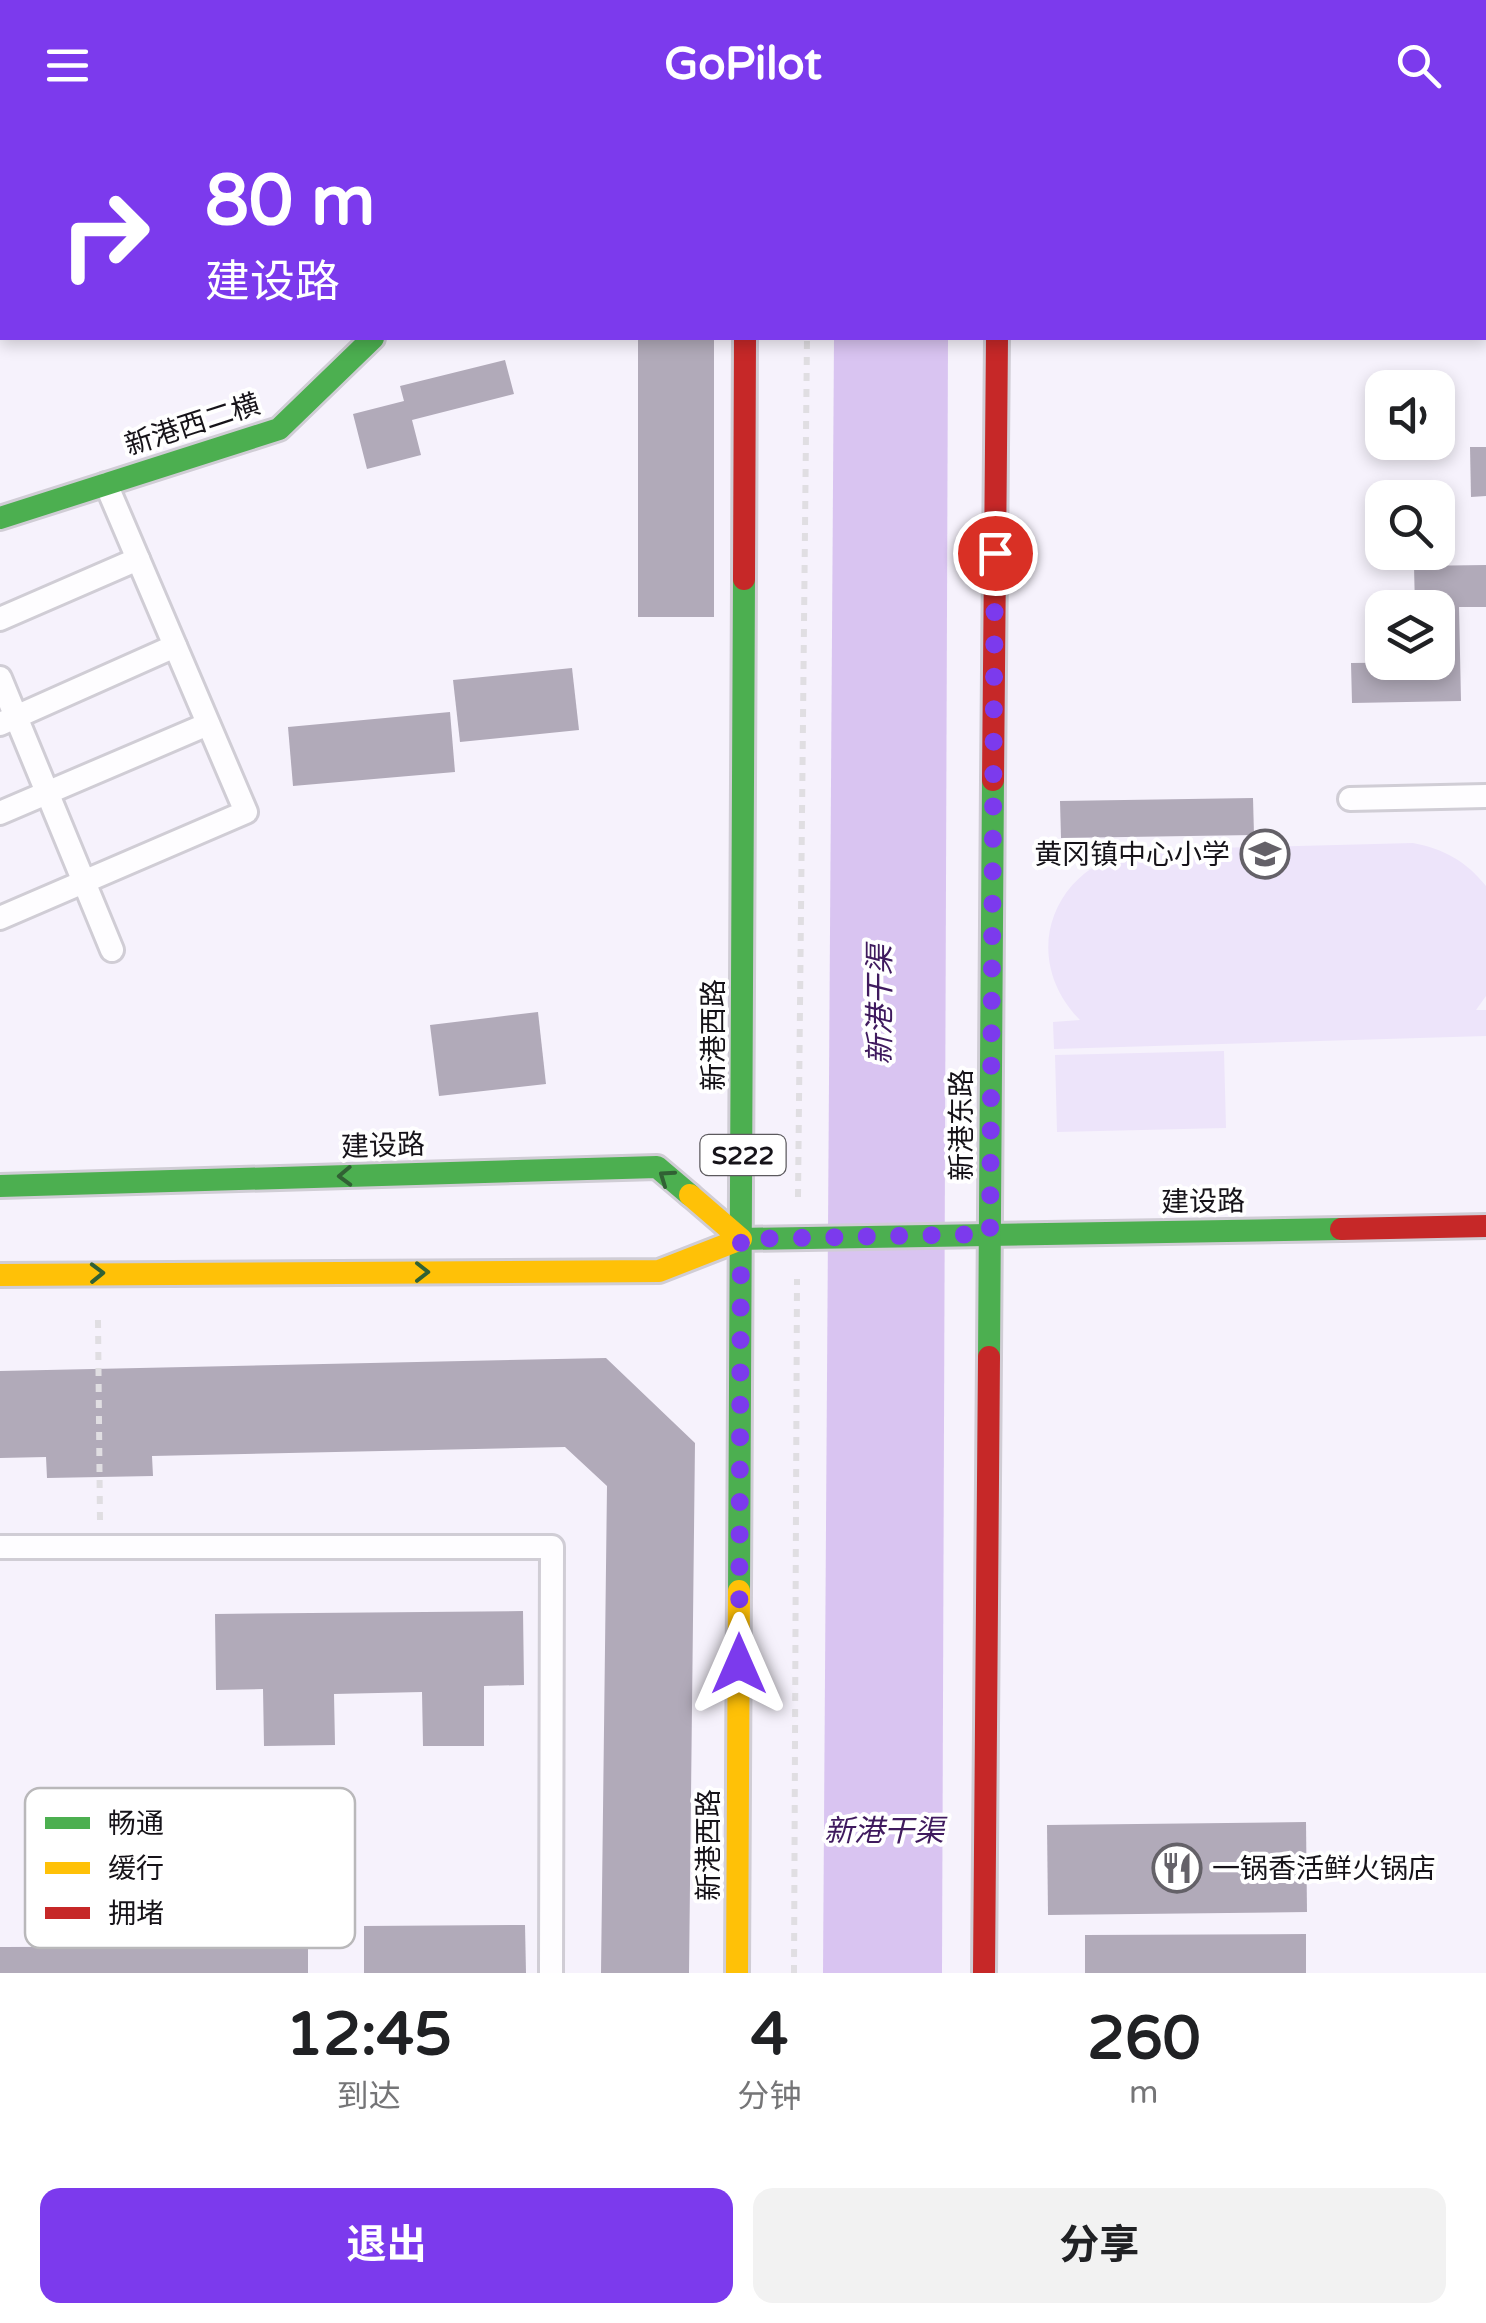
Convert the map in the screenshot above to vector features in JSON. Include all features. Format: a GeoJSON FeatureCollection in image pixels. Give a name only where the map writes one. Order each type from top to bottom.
{"type":"FeatureCollection","features":[{"type":"Feature","properties":{"kind":"main road","name":"新港西二横"},"geometry":{"type":"LineString","coordinates":[[0,518],[279,428],[371,340]]}},
{"type":"Feature","properties":{"kind":"main road","name":"新港西路"},"geometry":{"type":"LineString","coordinates":[[738,1973],[745,340]]}},
{"type":"Feature","properties":{"kind":"main road","name":"新港东路"},"geometry":{"type":"LineString","coordinates":[[984,1973],[996,340]]}},
{"type":"Feature","properties":{"kind":"main road","name":"建设路"},"geometry":{"type":"LineString","coordinates":[[0,1186],[656,1168],[741,1239]]}},
{"type":"Feature","properties":{"kind":"main road","name":"建设路"},"geometry":{"type":"LineString","coordinates":[[0,1275],[659,1271],[741,1239],[1486,1226]]}},
{"type":"Feature","properties":{"kind":"lane"},"geometry":{"type":"LineString","coordinates":[[0,918],[246,812],[106,484]]}},
{"type":"Feature","properties":{"kind":"lane"},"geometry":{"type":"LineString","coordinates":[[0,619],[138,559]]}},
{"type":"Feature","properties":{"kind":"lane"},"geometry":{"type":"LineString","coordinates":[[8,720],[175,646]]}},
{"type":"Feature","properties":{"kind":"lane"},"geometry":{"type":"LineString","coordinates":[[0,678],[8,720],[48,793],[112,950]]}},
{"type":"Feature","properties":{"kind":"lane"},"geometry":{"type":"LineString","coordinates":[[0,813],[208,724]]}},
{"type":"Feature","properties":{"kind":"lane"},"geometry":{"type":"LineString","coordinates":[[1350,799],[1486,796]]}},
{"type":"Feature","properties":{"kind":"lane"},"geometry":{"type":"LineString","coordinates":[[0,1547],[552,1547],[551,1973]]}},
{"type":"Feature","properties":{"kind":"path"},"geometry":{"type":"LineString","coordinates":[[794,1973],[807,340]]}},
{"type":"Feature","properties":{"kind":"path"},"geometry":{"type":"LineString","coordinates":[[97,1273],[101,1547]]}},
{"type":"Feature","properties":{"kind":"shaded area"},"geometry":{"type":"Polygon","coordinates":[[[1413,843],[1454,857],[1486,886],[1486,996],[1476,1010],[1486,1010],[1486,1036],[1054,1049],[1053,1022],[1080,1020],[1061,995],[1051,969],[1048,942],[1054,917],[1066,894],[1084,874],[1108,859],[1138,850],[1413,843]]]}},
{"type":"Feature","properties":{"kind":"shaded area"},"geometry":{"type":"Polygon","coordinates":[[[1224,1051],[1226,1128],[1057,1132],[1055,1055],[1224,1051]]]}},
{"type":"Feature","properties":{"kind":"water","name":"新港干渠"},"geometry":{"type":"Polygon","coordinates":[[[834,340],[948,340],[942,1973],[823,1973],[834,340]]]}},
{"type":"Feature","properties":{"kind":"building"},"geometry":{"type":"Polygon","coordinates":[[[638,340],[714,340],[714,617],[638,617],[638,340]]]}},
{"type":"Feature","properties":{"kind":"building"},"geometry":{"type":"Polygon","coordinates":[[[505,360],[514,394],[412,420],[421,455],[367,469],[353,414],[404,401],[400,386],[505,360]]]}},
{"type":"Feature","properties":{"kind":"building"},"geometry":{"type":"Polygon","coordinates":[[[1470,447],[1486,447],[1486,496],[1471,497],[1470,447]]]}},
{"type":"Feature","properties":{"kind":"building"},"geometry":{"type":"Polygon","coordinates":[[[1455,565],[1486,565],[1486,607],[1459,607],[1461,701],[1352,703],[1351,663],[1365,663],[1365,680],[1455,680],[1455,590],[1415,590],[1414,570],[1455,570],[1455,565]]]}},
{"type":"Feature","properties":{"kind":"building"},"geometry":{"type":"Polygon","coordinates":[[[572,668],[579,730],[460,742],[453,680],[572,668]]]}},
{"type":"Feature","properties":{"kind":"building"},"geometry":{"type":"Polygon","coordinates":[[[450,712],[455,772],[293,786],[288,727],[450,712]]]}},
{"type":"Feature","properties":{"kind":"building"},"geometry":{"type":"Polygon","coordinates":[[[1253,798],[1254,835],[1061,838],[1060,801],[1253,798]]]}},
{"type":"Feature","properties":{"kind":"building"},"geometry":{"type":"Polygon","coordinates":[[[538,1012],[546,1084],[439,1096],[430,1025],[538,1012]]]}},
{"type":"Feature","properties":{"kind":"building"},"geometry":{"type":"Polygon","coordinates":[[[606,1358],[695,1443],[689,1973],[601,1973],[607,1486],[565,1447],[152,1456],[153,1476],[47,1478],[46,1457],[0,1458],[0,1371],[606,1358]]]}},
{"type":"Feature","properties":{"kind":"building"},"geometry":{"type":"Polygon","coordinates":[[[523,1611],[524,1685],[484,1686],[484,1746],[423,1746],[422,1692],[334,1694],[335,1745],[264,1746],[263,1689],[216,1690],[215,1614],[523,1611]]]}},
{"type":"Feature","properties":{"kind":"building","name":"一锅香活鲜火锅店"},"geometry":{"type":"Polygon","coordinates":[[[1306,1822],[1307,1912],[1048,1915],[1047,1825],[1306,1822]]]}},
{"type":"Feature","properties":{"kind":"building"},"geometry":{"type":"Polygon","coordinates":[[[525,1925],[526,1973],[364,1973],[364,1926],[525,1925]]]}},
{"type":"Feature","properties":{"kind":"building"},"geometry":{"type":"Polygon","coordinates":[[[1306,1934],[1306,1973],[1085,1973],[1085,1935],[1306,1934]]]}},
{"type":"Feature","properties":{"kind":"building"},"geometry":{"type":"Polygon","coordinates":[[[0,1947],[308,1948],[308,1973],[0,1973],[0,1947]]]}},
{"type":"Feature","properties":{"kind":"traffic: fast"},"geometry":{"type":"LineString","coordinates":[[0,518],[279,429],[371,340]]}},
{"type":"Feature","properties":{"kind":"traffic: fast"},"geometry":{"type":"LineString","coordinates":[[739,1591],[744,579]]}},
{"type":"Feature","properties":{"kind":"traffic: fast"},"geometry":{"type":"LineString","coordinates":[[989,1357],[993,780]]}},
{"type":"Feature","properties":{"kind":"traffic: fast"},"geometry":{"type":"LineString","coordinates":[[0,1186],[657,1167],[690,1195]]}},
{"type":"Feature","properties":{"kind":"traffic: fast"},"geometry":{"type":"LineString","coordinates":[[741,1239],[1341,1229]]}},
{"type":"Feature","properties":{"kind":"traffic: slow"},"geometry":{"type":"LineString","coordinates":[[0,1275],[659,1271],[741,1239],[690,1195]]}},
{"type":"Feature","properties":{"kind":"traffic: slow"},"geometry":{"type":"LineString","coordinates":[[737,1973],[739,1591]]}},
{"type":"Feature","properties":{"kind":"traffic: jam"},"geometry":{"type":"LineString","coordinates":[[744,579],[745,340]]}},
{"type":"Feature","properties":{"kind":"traffic: jam"},"geometry":{"type":"LineString","coordinates":[[993,780],[997,340]]}},
{"type":"Feature","properties":{"kind":"traffic: jam"},"geometry":{"type":"LineString","coordinates":[[1341,1229],[1486,1226]]}},
{"type":"Feature","properties":{"kind":"traffic: jam"},"geometry":{"type":"LineString","coordinates":[[984,1973],[989,1357]]}},
{"type":"Feature","properties":{"kind":"place","name":"黄冈镇中心小学"},"geometry":{"type":"Point","coordinates":[1265,854]}},
{"type":"Feature","properties":{"kind":"place","name":"一锅香活鲜火锅店"},"geometry":{"type":"Point","coordinates":[1177,1868]}},
{"type":"Feature","properties":{"kind":"route"},"geometry":{"type":"LineString","coordinates":[[739,1664],[741,1239],[990,1234],[995,553]]}}]}
